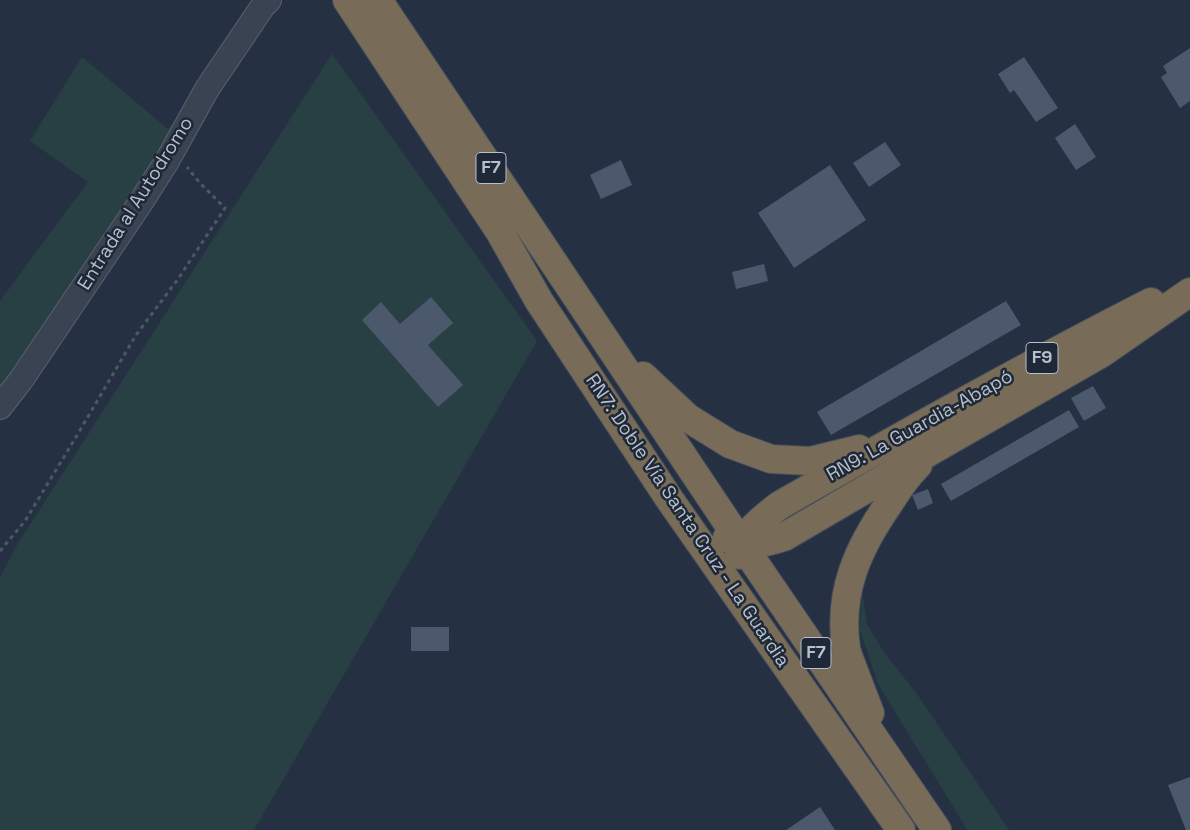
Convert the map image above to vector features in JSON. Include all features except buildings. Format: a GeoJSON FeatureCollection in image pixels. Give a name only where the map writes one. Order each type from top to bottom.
{"type":"FeatureCollection","features":[{"type":"Feature","properties":{"kind":"highway","name":"RN7: Doble Vía Santa Cruz - La Guardia"},"geometry":{"type":"LineString","coordinates":[[347,0],[500,232],[539,301],[670,500],[900,829]]}},
{"type":"Feature","properties":{"kind":"highway","name":"F7"},"geometry":{"type":"LineString","coordinates":[[378,0],[603,336]]}},
{"type":"Feature","properties":{"kind":"highway","name":"RN9: La Guardia-Abapó"},"geometry":{"type":"LineString","coordinates":[[741,544],[752,528],[780,505],[1059,349],[1190,282]]}},
{"type":"Feature","properties":{"kind":"highway","name":"RN9: La Guardia-Abapó"},"geometry":{"type":"LineString","coordinates":[[670,500],[691,518],[715,534],[741,544],[764,542],[784,537],[1102,354],[1190,292]]}},
{"type":"Feature","properties":{"kind":"highway","name":"RN7: Doble Vía Santa Cruz - La Guardia"},"geometry":{"type":"LineString","coordinates":[[603,336],[741,544],[891,762]]}},
{"type":"Feature","properties":{"kind":"highway"},"geometry":{"type":"LineString","coordinates":[[603,336],[688,418],[730,444],[770,459],[810,461],[897,438]]}},
{"type":"Feature","properties":{"kind":"highway"},"geometry":{"type":"LineString","coordinates":[[891,762],[860,688],[847,650],[844,621],[845,602],[849,584],[864,542],[908,475],[936,448]]}},
{"type":"Feature","properties":{"kind":"highway"},"geometry":{"type":"LineString","coordinates":[[741,544],[738,564],[739,581],[751,617]]}},
{"type":"Feature","properties":{"kind":"highway","name":"F7"},"geometry":{"type":"LineString","coordinates":[[891,762],[930,820],[900,829]]}},
{"type":"Feature","properties":{"kind":"street","name":"Entrada al Autodromo"},"geometry":{"type":"LineString","coordinates":[[0,407],[141,202],[167,161],[207,89],[269,0]]}},
{"type":"Feature","properties":{"kind":"path"},"geometry":{"type":"LineString","coordinates":[[0,552],[25,521],[74,442],[136,335],[178,279],[225,208],[199,182],[173,149]]}},
{"type":"Feature","properties":{"kind":"green space"},"geometry":{"type":"Polygon","coordinates":[[[332,54],[537,341],[254,830],[0,830],[0,578],[17,545],[332,54]]]}},
{"type":"Feature","properties":{"kind":"green space"},"geometry":{"type":"Polygon","coordinates":[[[82,57],[168,129],[206,88],[0,395],[0,301],[88,182],[30,141],[82,57]]]}},
{"type":"Feature","properties":{"kind":"green space"},"geometry":{"type":"Polygon","coordinates":[[[862,592],[867,624],[883,651],[917,694],[1009,830],[967,830],[878,684],[860,630],[862,592]]]}}]}
